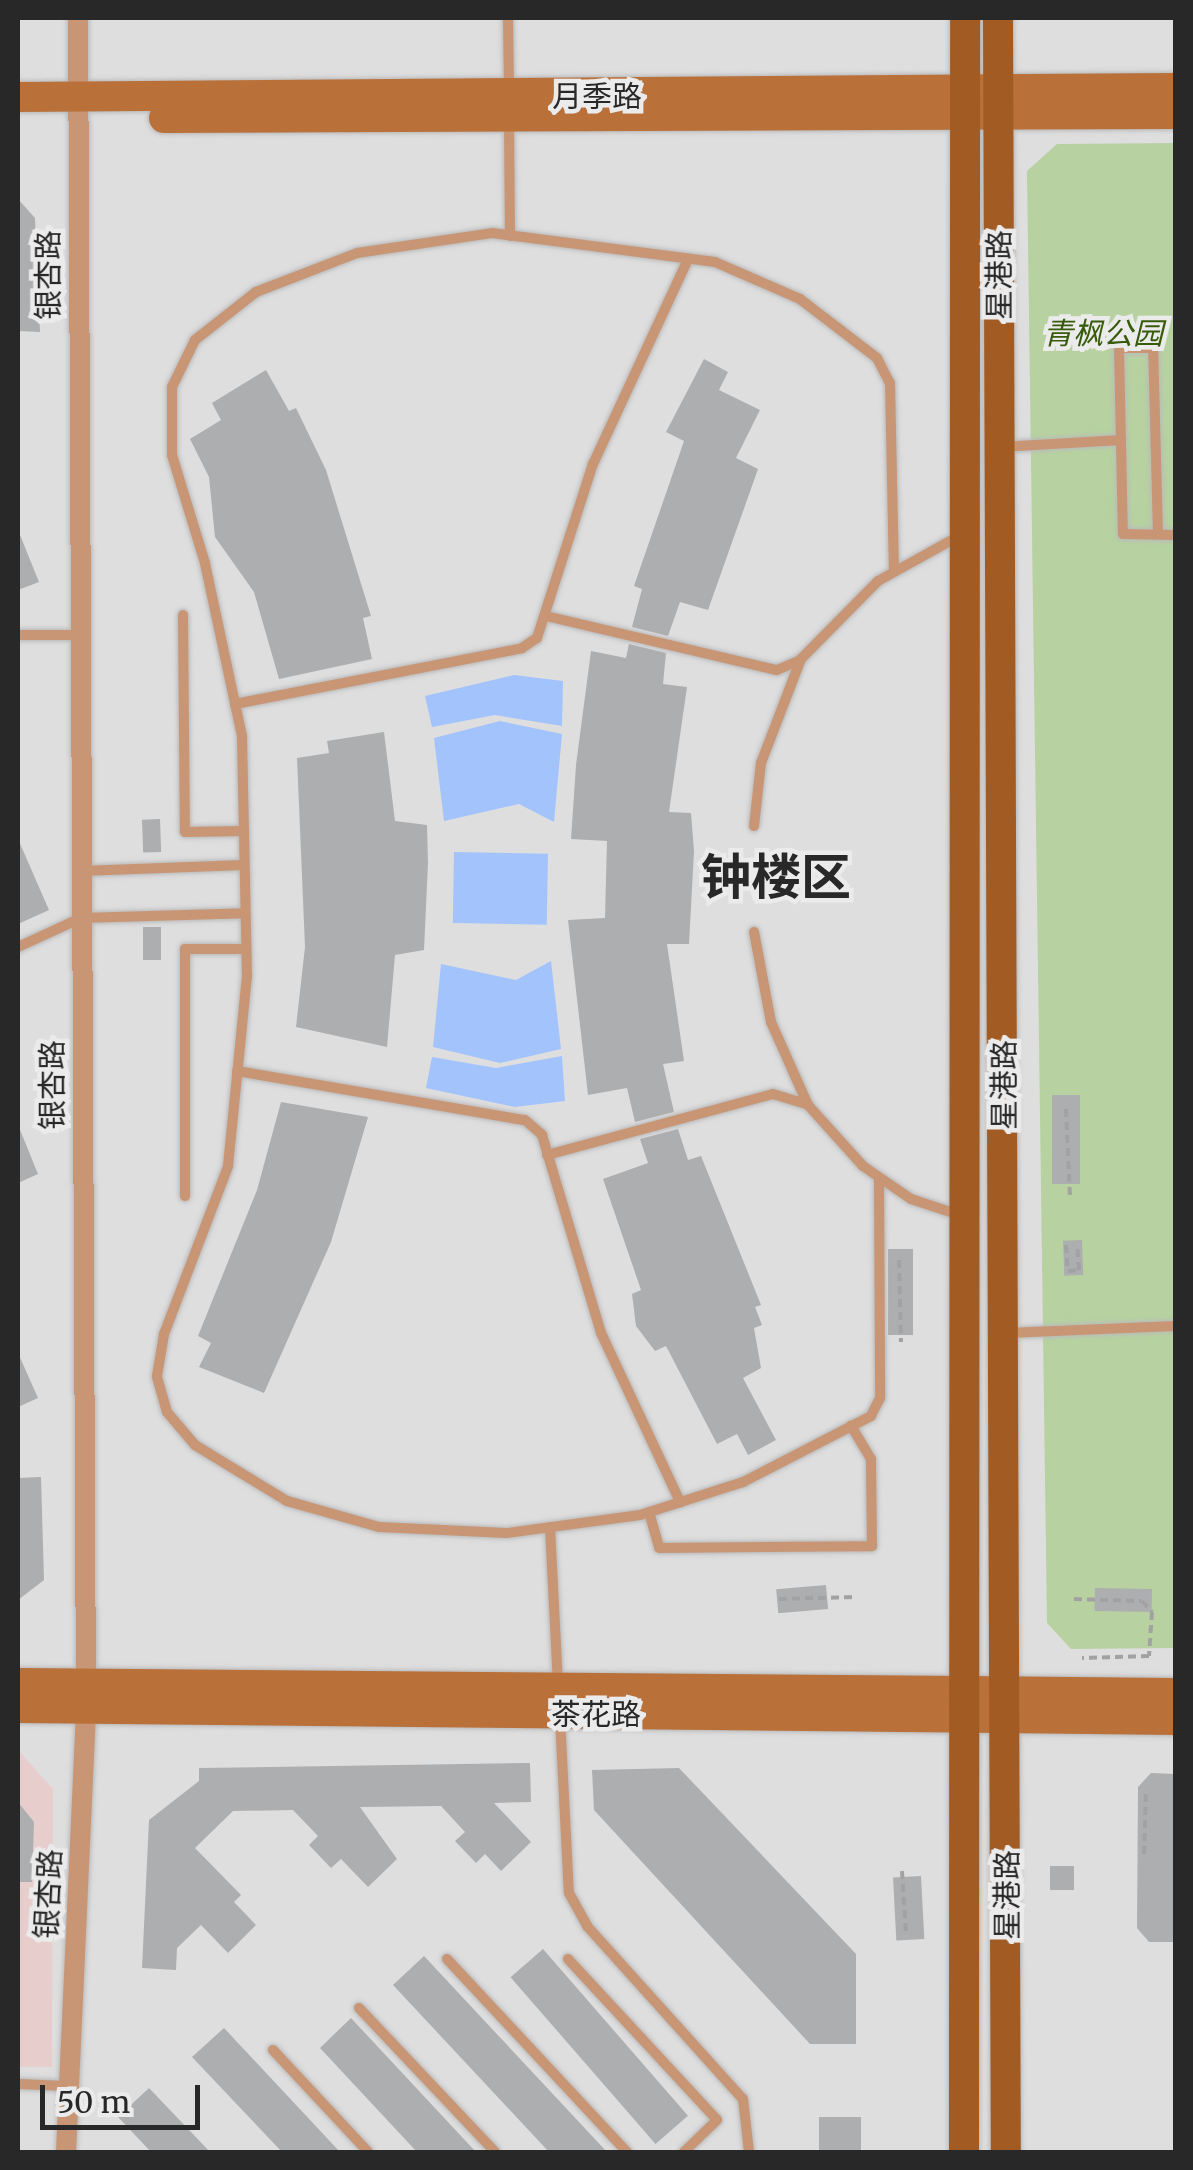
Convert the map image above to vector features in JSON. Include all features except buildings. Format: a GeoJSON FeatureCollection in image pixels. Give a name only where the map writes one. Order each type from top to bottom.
{"type":"FeatureCollection","features":[{"type":"Feature","properties":{"kind":"main road","name":"星港路"},"geometry":{"type":"LineString","coordinates":[[964,2152],[965,18]]}},
{"type":"Feature","properties":{"kind":"main road","name":"星港路"},"geometry":{"type":"LineString","coordinates":[[998,18],[1008,1706],[1006,2152]]}},
{"type":"Feature","properties":{"kind":"street","name":"银杏路"},"geometry":{"type":"LineString","coordinates":[[66,2152],[86,1698],[78,18]]}},
{"type":"Feature","properties":{"kind":"street","name":"月季路"},"geometry":{"type":"LineString","coordinates":[[998,107],[1176,88]]}},
{"type":"Feature","properties":{"kind":"street","name":"月季路"},"geometry":{"type":"LineString","coordinates":[[18,97],[77,108]]}},
{"type":"Feature","properties":{"kind":"street","name":"月季路"},"geometry":{"type":"LineString","coordinates":[[18,118],[77,108],[998,107],[1176,114]]}},
{"type":"Feature","properties":{"kind":"street","name":"茶花路"},"geometry":{"type":"LineString","coordinates":[[18,1684],[86,1698]]}},
{"type":"Feature","properties":{"kind":"street","name":"茶花路"},"geometry":{"type":"LineString","coordinates":[[1008,1706],[1176,1693]]}},
{"type":"Feature","properties":{"kind":"street","name":"茶花路"},"geometry":{"type":"LineString","coordinates":[[18,1708],[86,1698],[964,1704],[1176,1720]]}},
{"type":"Feature","properties":{"kind":"lane"},"geometry":{"type":"LineString","coordinates":[[508,18],[510,236]]}},
{"type":"Feature","properties":{"kind":"lane"},"geometry":{"type":"LineString","coordinates":[[880,1178],[880,1398],[872,1416],[743,1482],[650,1512],[550,1527],[379,1527],[287,1501],[195,1446],[167,1412],[157,1376],[164,1334],[228,1166],[246,949],[244,831],[235,704],[172,455],[172,388],[195,340],[256,292],[357,253],[510,236],[715,262],[800,299],[877,358],[890,383],[894,570]]}},
{"type":"Feature","properties":{"kind":"lane"},"geometry":{"type":"LineString","coordinates":[[235,704],[522,648],[546,616],[592,464],[688,258]]}},
{"type":"Feature","properties":{"kind":"lane"},"geometry":{"type":"LineString","coordinates":[[1158,534],[1153,348],[1118,348],[1123,534],[1176,535]]}},
{"type":"Feature","properties":{"kind":"lane"},"geometry":{"type":"LineString","coordinates":[[1000,447],[1121,440]]}},
{"type":"Feature","properties":{"kind":"lane"},"geometry":{"type":"LineString","coordinates":[[546,616],[777,670],[800,659],[894,570],[964,534]]}},
{"type":"Feature","properties":{"kind":"lane"},"geometry":{"type":"LineString","coordinates":[[182,615],[186,832],[244,831]]}},
{"type":"Feature","properties":{"kind":"lane"},"geometry":{"type":"LineString","coordinates":[[18,636],[80,635]]}},
{"type":"Feature","properties":{"kind":"lane"},"geometry":{"type":"LineString","coordinates":[[754,826],[760,763],[800,659]]}},
{"type":"Feature","properties":{"kind":"lane"},"geometry":{"type":"LineString","coordinates":[[81,871],[244,865]]}},
{"type":"Feature","properties":{"kind":"lane"},"geometry":{"type":"LineString","coordinates":[[18,947],[81,918],[245,913]]}},
{"type":"Feature","properties":{"kind":"lane"},"geometry":{"type":"LineString","coordinates":[[754,932],[771,1022],[808,1105],[880,1178],[911,1199],[965,1217]]}},
{"type":"Feature","properties":{"kind":"lane"},"geometry":{"type":"LineString","coordinates":[[185,1196],[185,948],[246,949]]}},
{"type":"Feature","properties":{"kind":"lane"},"geometry":{"type":"LineString","coordinates":[[237,1070],[525,1120],[548,1155],[601,1333],[680,1502]]}},
{"type":"Feature","properties":{"kind":"lane"},"geometry":{"type":"LineString","coordinates":[[548,1155],[773,1094],[808,1105]]}},
{"type":"Feature","properties":{"kind":"lane"},"geometry":{"type":"LineString","coordinates":[[1005,1333],[1176,1326]]}},
{"type":"Feature","properties":{"kind":"lane"},"geometry":{"type":"LineString","coordinates":[[650,1512],[659,1548],[872,1546],[870,1459],[851,1426]]}},
{"type":"Feature","properties":{"kind":"lane"},"geometry":{"type":"LineString","coordinates":[[550,1527],[569,1893],[588,1926],[743,2099],[749,2152]]}},
{"type":"Feature","properties":{"kind":"lane"},"geometry":{"type":"LineString","coordinates":[[447,1959],[628,2152]]}},
{"type":"Feature","properties":{"kind":"lane"},"geometry":{"type":"LineString","coordinates":[[568,1959],[717,2120],[684,2152]]}},
{"type":"Feature","properties":{"kind":"lane"},"geometry":{"type":"LineString","coordinates":[[359,2008],[495,2152]]}},
{"type":"Feature","properties":{"kind":"lane"},"geometry":{"type":"LineString","coordinates":[[272,2050],[368,2152]]}},
{"type":"Feature","properties":{"kind":"lane"},"geometry":{"type":"LineString","coordinates":[[18,2084],[69,2086]]}},
{"type":"Feature","properties":{"kind":"path"},"geometry":{"type":"LineString","coordinates":[[1066,1109],[1070,1196]]}},
{"type":"Feature","properties":{"kind":"path"},"geometry":{"type":"LineString","coordinates":[[1066,1245],[1068,1271],[1079,1270],[1077,1244]]}},
{"type":"Feature","properties":{"kind":"path"},"geometry":{"type":"LineString","coordinates":[[899,1260],[901,1342]]}},
{"type":"Feature","properties":{"kind":"path"},"geometry":{"type":"LineString","coordinates":[[779,1599],[856,1596]]}},
{"type":"Feature","properties":{"kind":"path"},"geometry":{"type":"LineString","coordinates":[[1074,1599],[1142,1601],[1152,1612],[1150,1656],[1082,1658]]}},
{"type":"Feature","properties":{"kind":"path"},"geometry":{"type":"LineString","coordinates":[[1144,1854],[1146,1792]]}},
{"type":"Feature","properties":{"kind":"path"},"geometry":{"type":"LineString","coordinates":[[902,1872],[906,1934]]}},
{"type":"Feature","properties":{"kind":"shaded area"},"geometry":{"type":"Polygon","coordinates":[[[18,1750],[53,1789],[52,2067],[18,2067],[18,1750]]]}},
{"type":"Feature","properties":{"kind":"green space","name":"青枫公园"},"geometry":{"type":"Polygon","coordinates":[[[1175,143],[1175,1648],[1071,1649],[1047,1623],[1027,171],[1057,144],[1175,143]]]}},
{"type":"Feature","properties":{"kind":"water"},"geometry":{"type":"Polygon","coordinates":[[[514,675],[563,681],[562,726],[495,715],[432,727],[425,696],[514,675]]]}},
{"type":"Feature","properties":{"kind":"water"},"geometry":{"type":"Polygon","coordinates":[[[500,721],[562,734],[554,822],[519,804],[444,821],[434,738],[500,721]]]}},
{"type":"Feature","properties":{"kind":"water"},"geometry":{"type":"Polygon","coordinates":[[[454,852],[548,854],[547,925],[453,923],[454,852]]]}},
{"type":"Feature","properties":{"kind":"water"},"geometry":{"type":"Polygon","coordinates":[[[551,961],[561,1049],[500,1063],[433,1047],[441,964],[516,980],[551,961]]]}},
{"type":"Feature","properties":{"kind":"water"},"geometry":{"type":"Polygon","coordinates":[[[562,1056],[565,1101],[515,1107],[426,1088],[432,1057],[496,1068],[562,1056]]]}},
{"type":"Feature","properties":{"kind":"district","name":"钟楼区"},"geometry":{"type":"Point","coordinates":[776,878]}}]}
